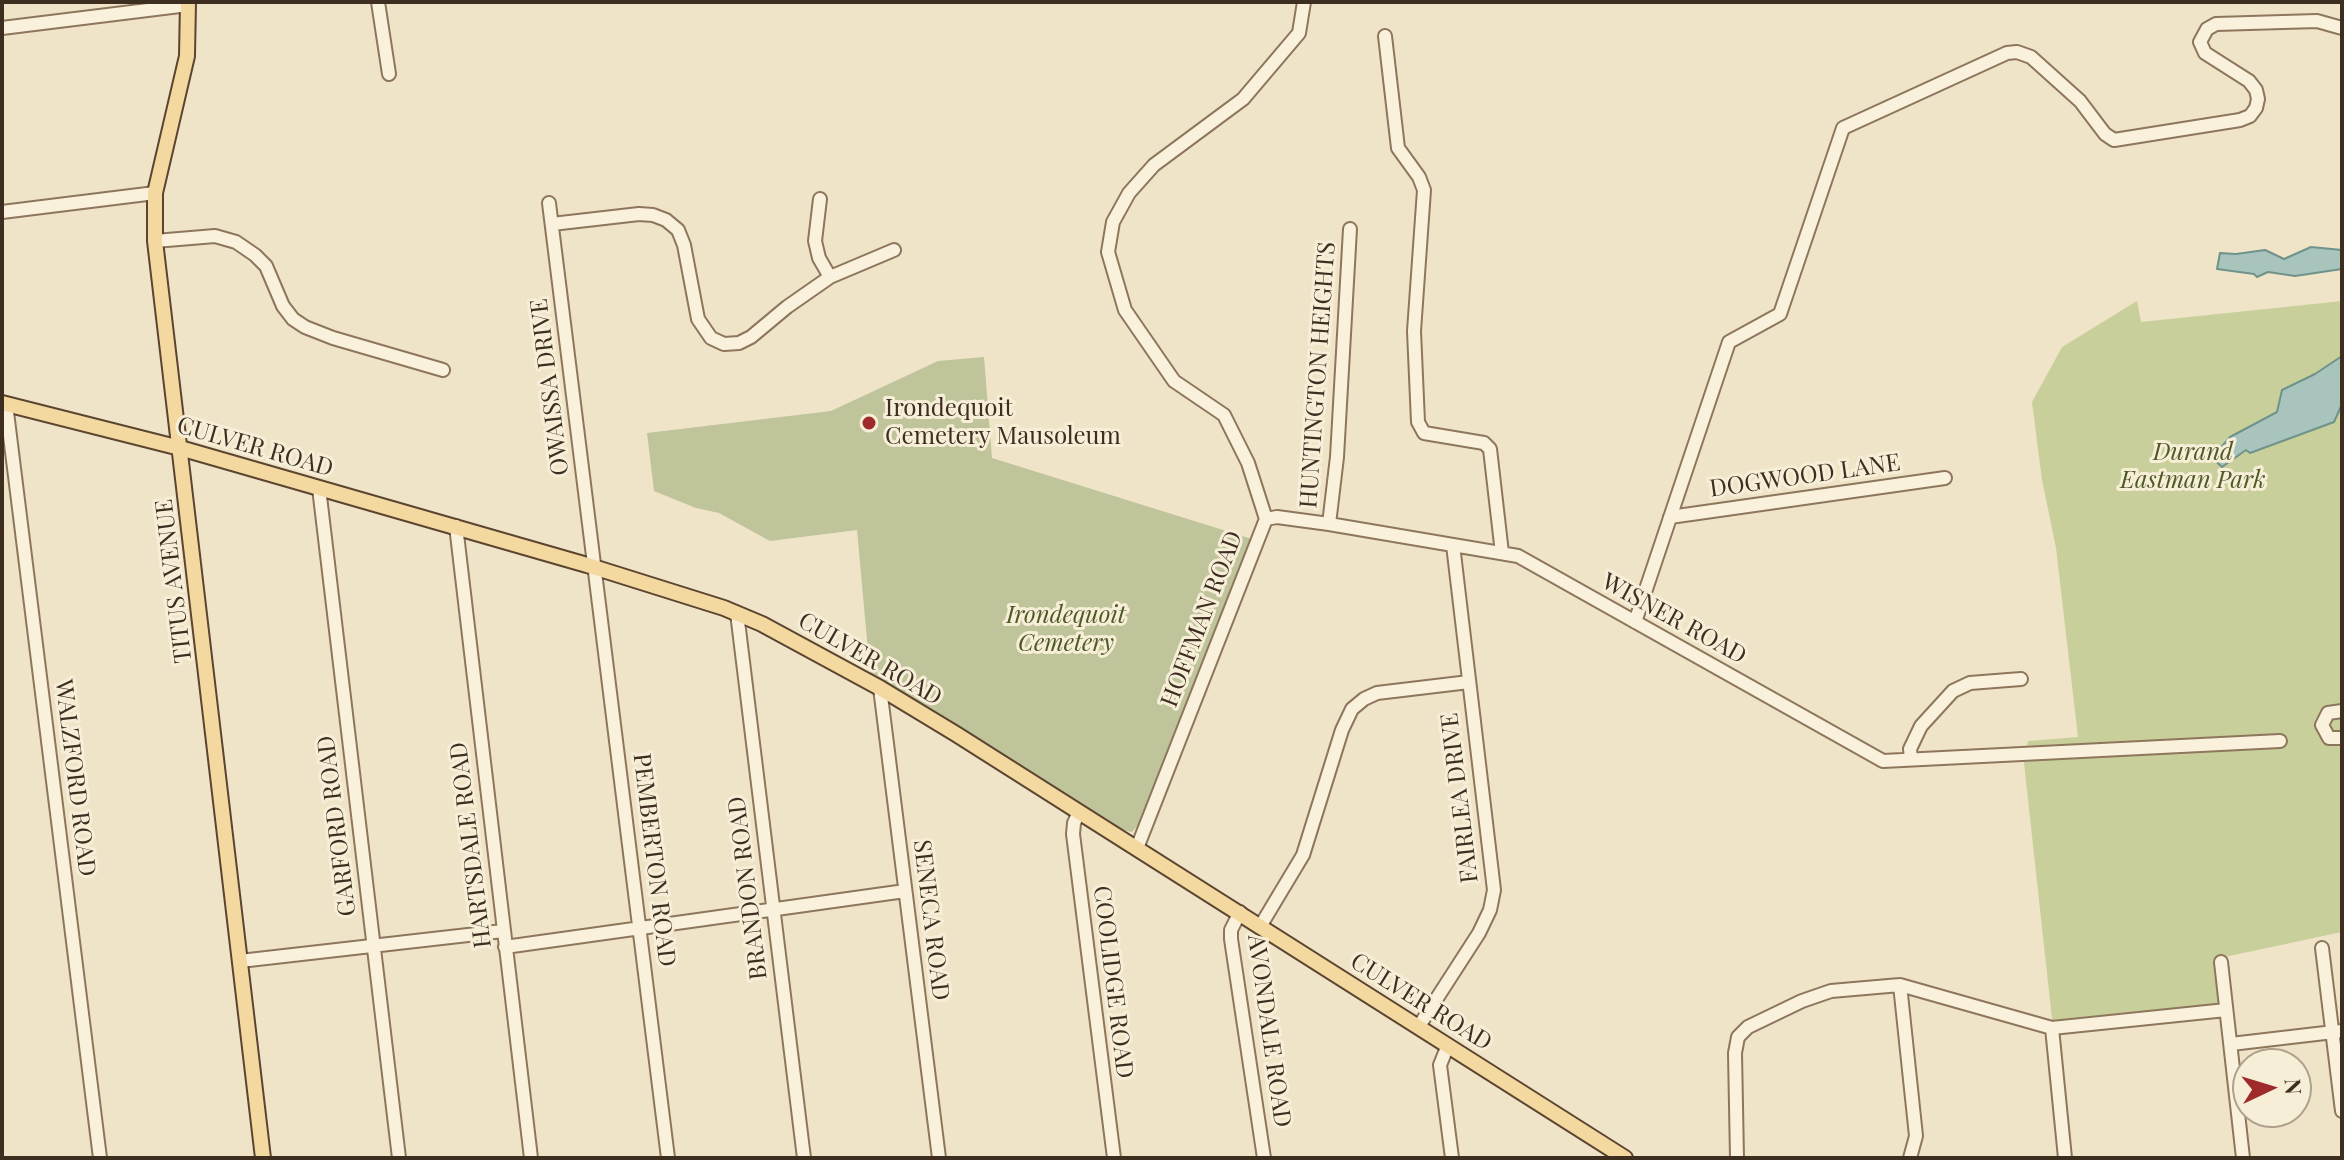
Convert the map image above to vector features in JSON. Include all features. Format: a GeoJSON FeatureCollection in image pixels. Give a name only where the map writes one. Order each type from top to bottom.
{"type":"FeatureCollection","features":[{"type":"Feature","properties":{"kind":"main road","name":"TITUS AVENUE"},"geometry":{"type":"LineString","coordinates":[[188,3],[187,56],[155,193],[155,241],[263,1158]]}},
{"type":"Feature","properties":{"kind":"main road","name":"CULVER ROAD"},"geometry":{"type":"LineString","coordinates":[[4,403],[180,448],[456,526],[737,613],[880,688],[1261,925],[1302,955],[1448,1045],[1609,1154],[1625,1158]]}},
{"type":"Feature","properties":{"kind":"street"},"geometry":{"type":"LineString","coordinates":[[378,2],[389,74]]}},
{"type":"Feature","properties":{"kind":"street","name":"HOFFMAN ROAD"},"geometry":{"type":"LineString","coordinates":[[1137,848],[1266,519],[1248,463],[1224,415],[1174,381],[1125,310],[1108,252],[1113,222],[1129,193],[1154,165],[1243,99],[1299,33],[1304,2]]}},
{"type":"Feature","properties":{"kind":"street"},"geometry":{"type":"LineString","coordinates":[[2,28],[188,3]]}},
{"type":"Feature","properties":{"kind":"street"},"geometry":{"type":"LineString","coordinates":[[1635,622],[1729,342],[1780,314],[1843,128],[2007,53],[2017,52],[2031,57],[2080,101],[2105,134],[2114,140],[2240,120],[2250,116],[2256,108],[2256,90],[2249,81],[2205,53],[2200,42],[2207,29],[2216,24],[2317,21],[2342,28]]}},
{"type":"Feature","properties":{"kind":"street"},"geometry":{"type":"LineString","coordinates":[[1385,36],[1398,148],[1419,177],[1424,190],[1413,344],[1418,422],[1424,433],[1484,443],[1490,449],[1502,553]]}},
{"type":"Feature","properties":{"kind":"street"},"geometry":{"type":"LineString","coordinates":[[2,212],[155,193]]}},
{"type":"Feature","properties":{"kind":"street"},"geometry":{"type":"LineString","coordinates":[[820,199],[815,241],[819,258],[830,277]]}},
{"type":"Feature","properties":{"kind":"street","name":"OWAISSA DRIVE"},"geometry":{"type":"LineString","coordinates":[[549,203],[594,567]]}},
{"type":"Feature","properties":{"kind":"street"},"geometry":{"type":"LineString","coordinates":[[552,224],[639,214],[666,220],[678,230],[684,245],[698,319],[706,333],[717,342],[731,344],[745,341],[830,277],[894,250]]}},
{"type":"Feature","properties":{"kind":"street","name":"HUNTINGTON HEIGHTS"},"geometry":{"type":"LineString","coordinates":[[1329,524],[1337,457],[1350,229]]}},
{"type":"Feature","properties":{"kind":"street"},"geometry":{"type":"LineString","coordinates":[[155,241],[215,236],[236,242],[266,266],[283,306],[293,319],[305,327],[443,370]]}},
{"type":"Feature","properties":{"kind":"street","name":"WALZFORD ROAD"},"geometry":{"type":"LineString","coordinates":[[4,403],[100,1158]]}},
{"type":"Feature","properties":{"kind":"street","name":"DOGWOOD LANE"},"geometry":{"type":"LineString","coordinates":[[1670,517],[1945,478]]}},
{"type":"Feature","properties":{"kind":"street","name":"GARFORD ROAD"},"geometry":{"type":"LineString","coordinates":[[319,488],[399,1158]]}},
{"type":"Feature","properties":{"kind":"street","name":"WISNER ROAD"},"geometry":{"type":"LineString","coordinates":[[1266,519],[1277,517],[1329,524],[1518,556],[1883,761],[2280,741]]}},
{"type":"Feature","properties":{"kind":"street","name":"HARTSDALE ROAD"},"geometry":{"type":"LineString","coordinates":[[456,526],[531,1158]]}},
{"type":"Feature","properties":{"kind":"street","name":"FAIRLEA DRIVE"},"geometry":{"type":"LineString","coordinates":[[1419,1026],[1479,933],[1492,903],[1494,881],[1453,545]]}},
{"type":"Feature","properties":{"kind":"street","name":"PEMBERTON ROAD"},"geometry":{"type":"LineString","coordinates":[[594,567],[600,592],[668,1158]]}},
{"type":"Feature","properties":{"kind":"street","name":"BRANDON ROAD"},"geometry":{"type":"LineString","coordinates":[[737,613],[804,1158]]}},
{"type":"Feature","properties":{"kind":"street"},"geometry":{"type":"LineString","coordinates":[[1911,759],[1910,749],[1921,726],[1958,687],[1970,683],[2021,679]]}},
{"type":"Feature","properties":{"kind":"street"},"geometry":{"type":"LineString","coordinates":[[1261,925],[1303,855],[1342,730],[1352,709],[1377,693],[1469,682]]}},
{"type":"Feature","properties":{"kind":"street","name":"SENECA ROAD"},"geometry":{"type":"LineString","coordinates":[[880,688],[939,1158]]}},
{"type":"Feature","properties":{"kind":"street"},"geometry":{"type":"LineString","coordinates":[[2341,708],[2325,716],[2322,725],[2329,738],[2342,738]]}},
{"type":"Feature","properties":{"kind":"street","name":"COOLIDGE ROAD"},"geometry":{"type":"LineString","coordinates":[[1079,812],[1073,834],[1114,1158]]}},
{"type":"Feature","properties":{"kind":"street"},"geometry":{"type":"LineString","coordinates":[[505,947],[905,891]]}},
{"type":"Feature","properties":{"kind":"street","name":"AVONDALE ROAD"},"geometry":{"type":"LineString","coordinates":[[1240,912],[1231,930],[1231,939],[1264,1158]]}},
{"type":"Feature","properties":{"kind":"street"},"geometry":{"type":"LineString","coordinates":[[240,961],[503,931]]}},
{"type":"Feature","properties":{"kind":"street"},"geometry":{"type":"LineString","coordinates":[[2322,948],[2337,1032],[2342,1111]]}},
{"type":"Feature","properties":{"kind":"street"},"geometry":{"type":"LineString","coordinates":[[2221,962],[2243,1158]]}},
{"type":"Feature","properties":{"kind":"street"},"geometry":{"type":"LineString","coordinates":[[1737,1158],[1735,1053],[1738,1037],[1748,1027],[1831,991],[1900,985],[2052,1028],[2226,1010]]}},
{"type":"Feature","properties":{"kind":"street"},"geometry":{"type":"LineString","coordinates":[[1900,985],[1916,1136],[1910,1158]]}},
{"type":"Feature","properties":{"kind":"street"},"geometry":{"type":"LineString","coordinates":[[2052,1028],[2065,1158]]}},
{"type":"Feature","properties":{"kind":"street"},"geometry":{"type":"LineString","coordinates":[[2231,1044],[2337,1032]]}},
{"type":"Feature","properties":{"kind":"street"},"geometry":{"type":"LineString","coordinates":[[1448,1045],[1440,1065],[1452,1158]]}},
{"type":"Feature","properties":{"kind":"green space","name":"Durand Eastman Park"},"geometry":{"type":"Polygon","coordinates":[[[2137,301],[2141,322],[2342,301],[2342,932],[2220,958],[2224,1010],[2053,1028],[2024,763],[2028,741],[2078,737],[2056,548],[2042,480],[2032,402],[2062,347],[2137,301]]]}},
{"type":"Feature","properties":{"kind":"green space","name":"Irondequoit Cemetery"},"geometry":{"type":"Polygon","coordinates":[[[984,357],[992,458],[1252,539],[1141,822],[1132,832],[1122,830],[870,673],[857,530],[770,541],[719,513],[696,508],[654,491],[647,433],[831,411],[938,361],[984,357]]]}},
{"type":"Feature","properties":{"kind":"water"},"geometry":{"type":"Polygon","coordinates":[[[2311,247],[2342,250],[2342,269],[2295,276],[2268,272],[2257,277],[2217,269],[2220,253],[2265,250],[2284,259],[2311,247]]]}},
{"type":"Feature","properties":{"kind":"water"},"geometry":{"type":"Polygon","coordinates":[[[2342,356],[2342,404],[2334,422],[2250,453],[2246,450],[2222,467],[2212,458],[2230,437],[2277,412],[2282,390],[2342,356]]]}},
{"type":"Feature","properties":{"kind":"place","name":"Irondequoit Cemetery Mausoleum"},"geometry":{"type":"Point","coordinates":[869,423]}}]}
